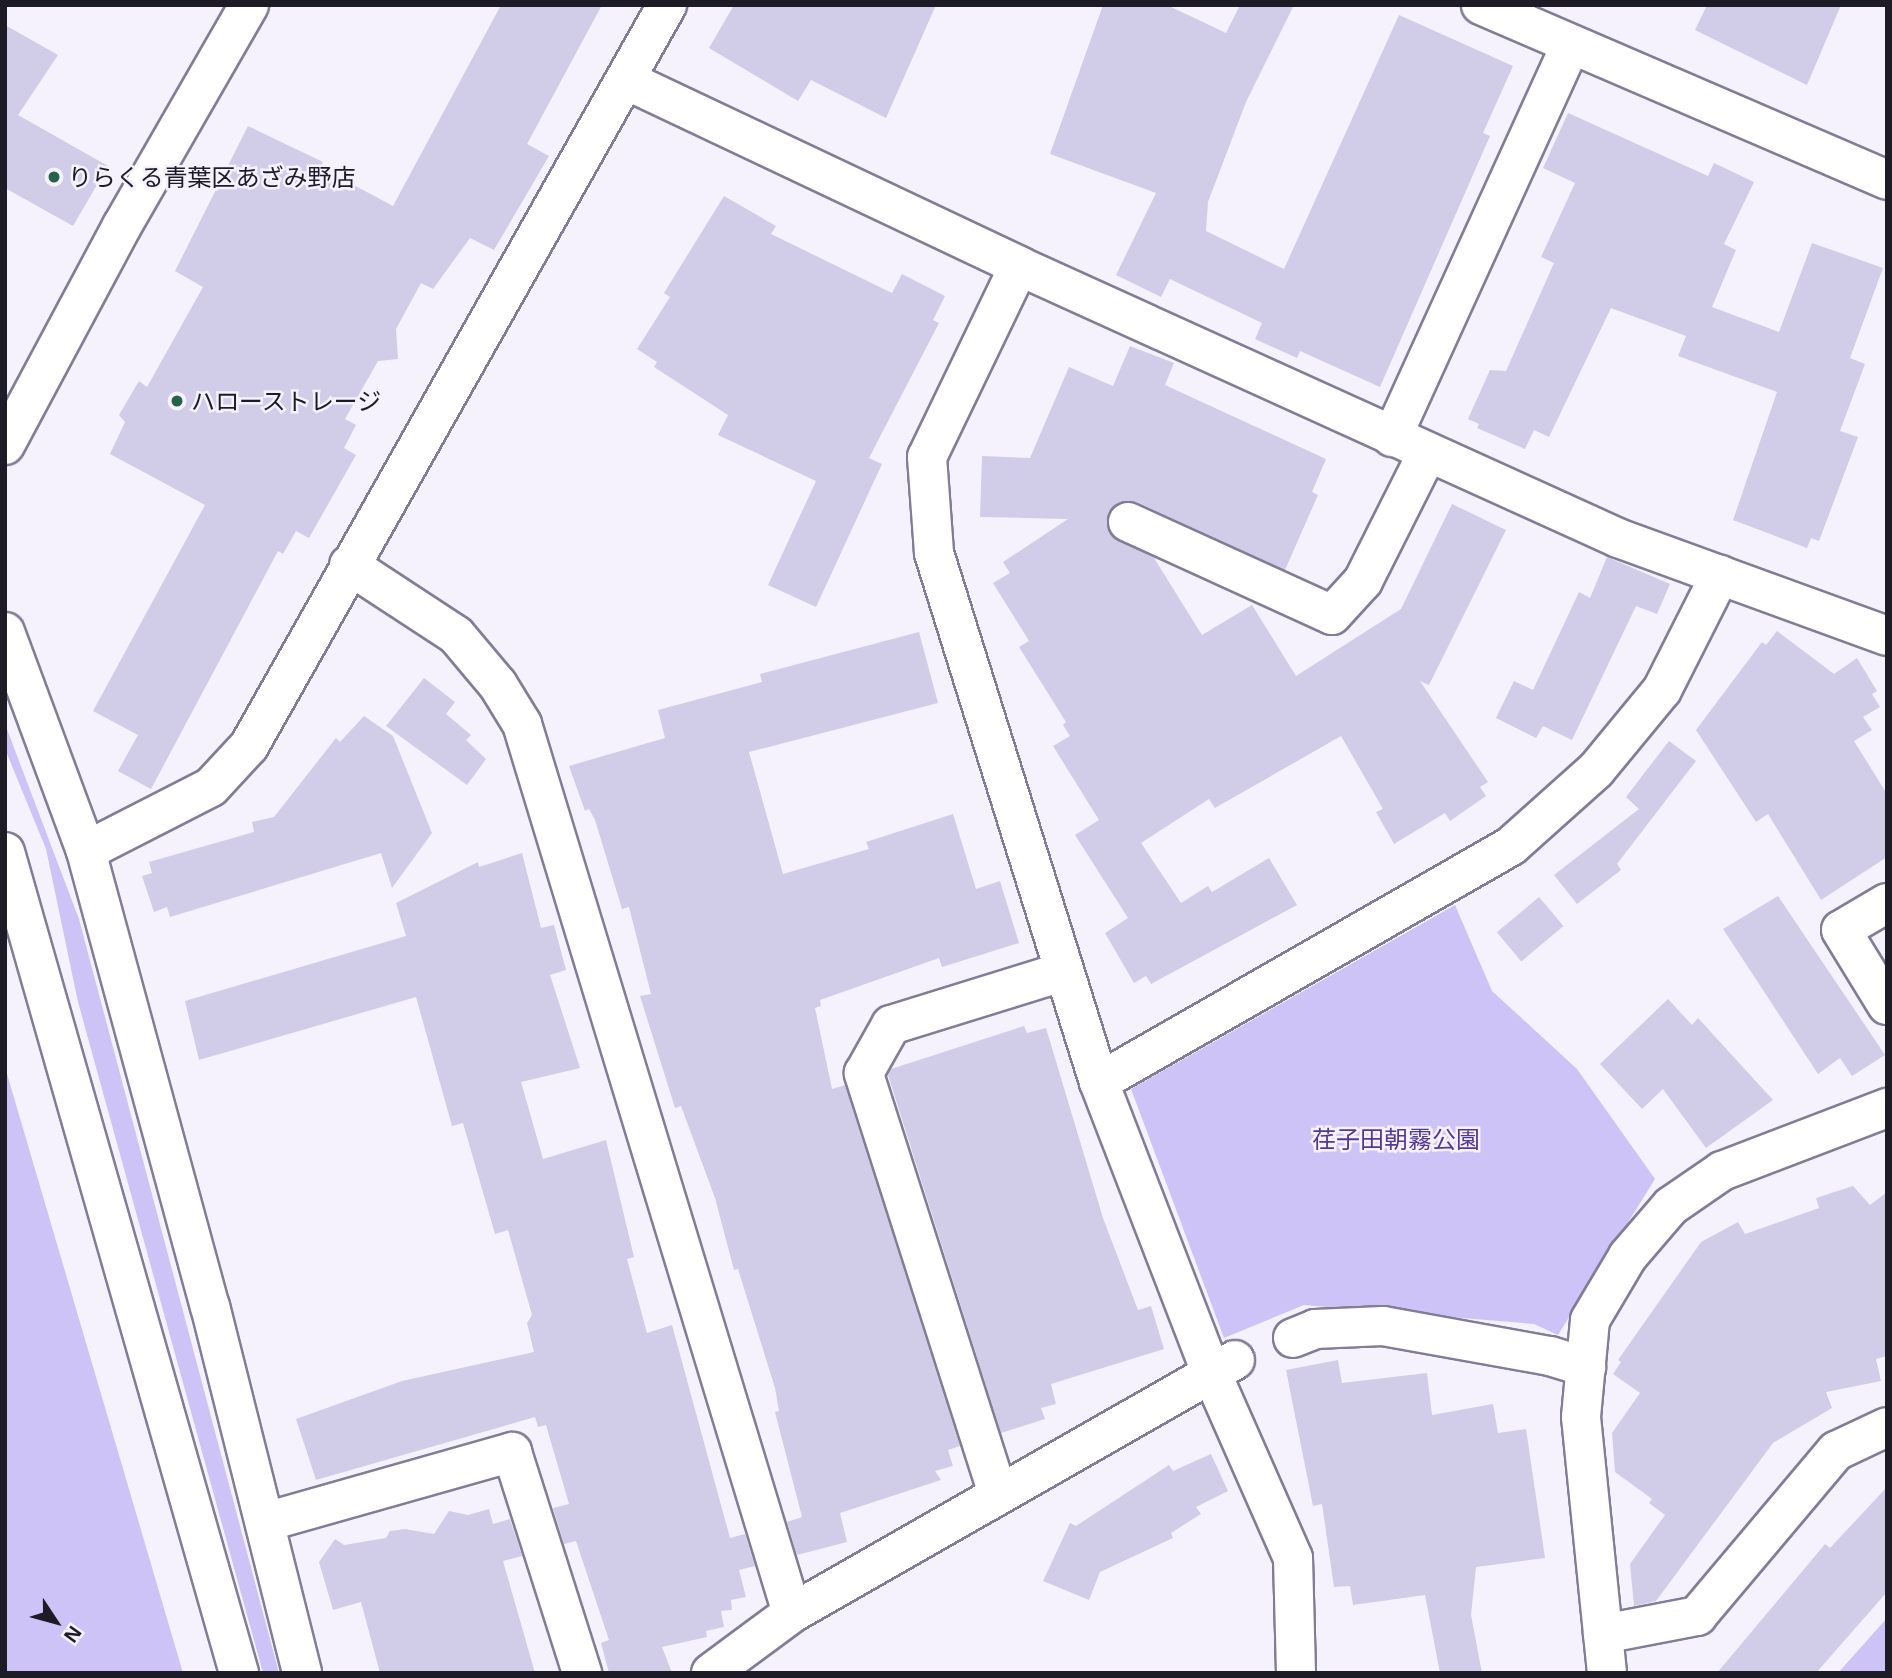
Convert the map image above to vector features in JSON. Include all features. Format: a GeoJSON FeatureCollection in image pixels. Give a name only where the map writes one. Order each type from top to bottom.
{"type":"FeatureCollection","features":[{"type":"Feature","properties":{"kind":"street"},"geometry":{"type":"LineString","coordinates":[[5,445],[122,226],[249,5]]}},
{"type":"Feature","properties":{"kind":"street"},"geometry":{"type":"LineString","coordinates":[[86,851],[211,787],[249,746],[667,5]]}},
{"type":"Feature","properties":{"kind":"street"},"geometry":{"type":"LineString","coordinates":[[1481,5],[1570,46],[1887,180]]}},
{"type":"Feature","properties":{"kind":"street"},"geometry":{"type":"LineString","coordinates":[[1392,437],[1570,46]]}},
{"type":"Feature","properties":{"kind":"street"},"geometry":{"type":"LineString","coordinates":[[626,80],[1019,266],[1618,538],[1887,636]]}},
{"type":"Feature","properties":{"kind":"street"},"geometry":{"type":"LineString","coordinates":[[1019,266],[927,457],[934,553],[1062,972],[1100,1082],[1223,1366],[1293,1558],[1297,1673]]}},
{"type":"Feature","properties":{"kind":"street"},"geometry":{"type":"LineString","coordinates":[[1128,522],[1332,615],[1363,581],[1428,452]]}},
{"type":"Feature","properties":{"kind":"street"},"geometry":{"type":"LineString","coordinates":[[349,565],[456,635],[498,685],[522,724],[792,1614]]}},
{"type":"Feature","properties":{"kind":"street"},"geometry":{"type":"LineString","coordinates":[[1100,1082],[1511,846],[1596,770],[1661,690],[1720,575]]}},
{"type":"Feature","properties":{"kind":"street"},"geometry":{"type":"LineString","coordinates":[[5,632],[86,851],[265,1522],[302,1673]]}},
{"type":"Feature","properties":{"kind":"street"},"geometry":{"type":"LineString","coordinates":[[5,852],[239,1673]]}},
{"type":"Feature","properties":{"kind":"street"},"geometry":{"type":"LineString","coordinates":[[1887,903],[1841,930],[1887,1005]]}},
{"type":"Feature","properties":{"kind":"street"},"geometry":{"type":"LineString","coordinates":[[998,1494],[864,1073],[891,1025],[1062,972]]}},
{"type":"Feature","properties":{"kind":"street"},"geometry":{"type":"LineString","coordinates":[[1607,1673],[1581,1417],[1590,1320],[1628,1256],[1671,1206],[1722,1171],[1887,1108]]}},
{"type":"Feature","properties":{"kind":"street"},"geometry":{"type":"LineString","coordinates":[[1293,1338],[1315,1329],[1383,1326],[1550,1356],[1586,1367]]}},
{"type":"Feature","properties":{"kind":"street"},"geometry":{"type":"LineString","coordinates":[[711,1673],[792,1614],[1223,1366]]}},
{"type":"Feature","properties":{"kind":"street"},"geometry":{"type":"LineString","coordinates":[[1603,1634],[1697,1615],[1836,1451],[1887,1427]]}},
{"type":"Feature","properties":{"kind":"street"},"geometry":{"type":"LineString","coordinates":[[265,1522],[512,1452],[582,1673]]}},
{"type":"Feature","properties":{"kind":"green space"},"geometry":{"type":"Polygon","coordinates":[[[5,724],[79,919],[279,1673],[263,1673],[78,1002],[46,849],[5,749],[5,724]]]}},
{"type":"Feature","properties":{"kind":"green space","name":"荏子田朝霧公園"},"geometry":{"type":"Polygon","coordinates":[[[1455,905],[1492,991],[1577,1069],[1655,1179],[1558,1335],[1534,1324],[1304,1305],[1224,1338],[1131,1089],[1455,905]]]}},
{"type":"Feature","properties":{"kind":"green space"},"geometry":{"type":"Polygon","coordinates":[[[5,1067],[183,1673],[5,1673],[5,1067]]]}},
{"type":"Feature","properties":{"kind":"green space"},"geometry":{"type":"Polygon","coordinates":[[[1887,1618],[1887,1673],[1838,1673],[1887,1618]]]}},
{"type":"Feature","properties":{"kind":"building"},"geometry":{"type":"Polygon","coordinates":[[[501,5],[602,5],[527,144],[549,156],[494,250],[470,238],[433,289],[421,283],[396,329],[398,359],[378,361],[345,419],[356,425],[344,448],[356,455],[309,538],[296,531],[283,554],[278,551],[151,789],[118,771],[138,735],[93,711],[205,505],[110,454],[125,422],[119,415],[139,381],[147,387],[203,287],[175,271],[248,126],[323,162],[320,167],[393,206],[501,5]]]}},
{"type":"Feature","properties":{"kind":"building"},"geometry":{"type":"Polygon","coordinates":[[[734,5],[936,5],[886,118],[811,80],[798,101],[709,48],[734,5]]]}},
{"type":"Feature","properties":{"kind":"building"},"geometry":{"type":"Polygon","coordinates":[[[1103,5],[1167,5],[1226,33],[1240,5],[1294,5],[1246,102],[1208,202],[1206,231],[1284,269],[1399,15],[1513,66],[1483,133],[1490,136],[1380,387],[1300,351],[1297,358],[1255,339],[1262,323],[1170,279],[1161,297],[1116,275],[1156,193],[1050,154],[1103,5]]]}},
{"type":"Feature","properties":{"kind":"building"},"geometry":{"type":"Polygon","coordinates":[[[1707,5],[1841,5],[1807,85],[1695,30],[1707,5]]]}},
{"type":"Feature","properties":{"kind":"building","name":"りらくる青葉区あざみ野店"},"geometry":{"type":"Polygon","coordinates":[[[5,25],[58,55],[18,115],[108,166],[73,226],[5,188],[5,25]]]}},
{"type":"Feature","properties":{"kind":"building"},"geometry":{"type":"Polygon","coordinates":[[[1568,113],[1708,176],[1714,163],[1754,182],[1724,244],[1736,250],[1712,307],[1779,332],[1812,243],[1883,268],[1850,358],[1865,364],[1840,431],[1858,437],[1819,541],[1811,538],[1807,548],[1733,520],[1777,392],[1678,356],[1686,336],[1611,308],[1549,437],[1534,430],[1525,449],[1477,428],[1479,424],[1468,419],[1490,370],[1506,371],[1554,263],[1541,257],[1575,183],[1543,168],[1568,113]]]}},
{"type":"Feature","properties":{"kind":"building"},"geometry":{"type":"Polygon","coordinates":[[[724,196],[776,226],[771,234],[892,293],[902,274],[945,296],[933,320],[939,323],[869,458],[882,464],[816,607],[768,585],[816,481],[718,435],[728,415],[654,367],[657,362],[637,349],[670,297],[664,293],[724,196]]]}},
{"type":"Feature","properties":{"kind":"building"},"geometry":{"type":"Polygon","coordinates":[[[1130,346],[1174,363],[1165,385],[1326,459],[1312,492],[1318,495],[1285,570],[1137,502],[1119,502],[1108,512],[1111,535],[1154,558],[1202,635],[1252,605],[1296,676],[1401,609],[1452,504],[1506,530],[1429,685],[1420,681],[1488,782],[1480,787],[1486,796],[1450,821],[1445,813],[1394,844],[1376,812],[1383,809],[1341,736],[1215,808],[1209,799],[1141,843],[1181,903],[1208,886],[1212,892],[1269,858],[1297,905],[1151,984],[1146,976],[1134,983],[1105,933],[1128,918],[1075,835],[1099,820],[1053,746],[1070,736],[1063,725],[1066,722],[1019,647],[1029,641],[993,583],[1010,573],[1003,562],[1068,519],[980,517],[982,456],[1030,458],[1069,367],[1113,386],[1130,346]]]}},
{"type":"Feature","properties":{"kind":"building"},"geometry":{"type":"Polygon","coordinates":[[[1607,557],[1670,584],[1657,614],[1636,606],[1572,740],[1543,726],[1536,738],[1496,718],[1514,681],[1533,690],[1579,592],[1590,598],[1607,557]]]}},
{"type":"Feature","properties":{"kind":"building"},"geometry":{"type":"Polygon","coordinates":[[[1777,631],[1834,674],[1857,658],[1877,691],[1872,694],[1880,707],[1863,717],[1872,730],[1854,741],[1887,794],[1887,857],[1821,900],[1768,814],[1756,822],[1696,730],[1762,642],[1766,645],[1777,631]]]}},
{"type":"Feature","properties":{"kind":"building"},"geometry":{"type":"Polygon","coordinates":[[[919,632],[938,703],[749,752],[783,874],[869,849],[866,842],[953,814],[976,889],[1000,881],[1019,943],[942,967],[939,958],[820,1000],[821,1006],[815,1008],[832,1089],[845,1085],[960,1446],[948,1450],[953,1466],[935,1471],[941,1480],[840,1513],[847,1542],[797,1555],[787,1522],[802,1517],[775,1412],[779,1411],[775,1388],[738,1269],[734,1270],[715,1198],[681,1106],[675,1108],[640,996],[651,994],[629,907],[622,909],[595,820],[589,809],[585,811],[569,766],[665,738],[658,710],[762,682],[760,674],[919,632]]]}},
{"type":"Feature","properties":{"kind":"building"},"geometry":{"type":"Polygon","coordinates":[[[424,678],[455,702],[446,714],[471,735],[466,740],[486,759],[467,785],[386,726],[424,678]]]}},
{"type":"Feature","properties":{"kind":"building"},"geometry":{"type":"Polygon","coordinates":[[[364,716],[393,736],[432,833],[392,888],[381,853],[170,917],[167,907],[154,912],[142,876],[152,873],[149,862],[254,832],[252,822],[274,817],[336,738],[340,742],[364,716]]]}},
{"type":"Feature","properties":{"kind":"building"},"geometry":{"type":"Polygon","coordinates":[[[1669,741],[1696,761],[1617,864],[1621,870],[1577,904],[1554,875],[1639,809],[1626,797],[1669,741]]]}},
{"type":"Feature","properties":{"kind":"building"},"geometry":{"type":"Polygon","coordinates":[[[522,853],[541,928],[554,925],[566,970],[550,975],[580,1068],[521,1082],[543,1159],[606,1140],[634,1257],[627,1259],[647,1333],[672,1325],[730,1538],[745,1534],[755,1566],[739,1570],[746,1597],[731,1600],[732,1610],[721,1611],[724,1627],[706,1631],[707,1637],[662,1647],[672,1673],[609,1673],[601,1643],[609,1640],[576,1541],[564,1544],[553,1508],[569,1504],[546,1425],[538,1427],[535,1417],[316,1480],[296,1419],[402,1381],[534,1352],[527,1323],[532,1315],[508,1230],[495,1234],[463,1123],[452,1126],[416,997],[199,1060],[185,1001],[406,936],[396,903],[478,862],[479,867],[522,853]]]}},
{"type":"Feature","properties":{"kind":"building"},"geometry":{"type":"Polygon","coordinates":[[[1778,896],[1885,1055],[1852,1076],[1840,1058],[1818,1074],[1723,929],[1778,896]]]}},
{"type":"Feature","properties":{"kind":"building"},"geometry":{"type":"Polygon","coordinates":[[[1539,897],[1563,926],[1521,961],[1497,932],[1539,897]]]}},
{"type":"Feature","properties":{"kind":"building"},"geometry":{"type":"Polygon","coordinates":[[[1668,999],[1692,1025],[1698,1018],[1773,1100],[1706,1148],[1663,1089],[1642,1109],[1600,1064],[1668,999]]]}},
{"type":"Feature","properties":{"kind":"building"},"geometry":{"type":"Polygon","coordinates":[[[1024,1026],[1027,1033],[1046,1028],[1103,1218],[1138,1310],[1151,1306],[1164,1349],[1051,1384],[1056,1404],[1041,1408],[1045,1419],[1001,1433],[888,1075],[891,1069],[1024,1026]]]}},
{"type":"Feature","properties":{"kind":"building"},"geometry":{"type":"Polygon","coordinates":[[[1853,1186],[1870,1205],[1887,1192],[1887,1356],[1876,1359],[1881,1381],[1826,1392],[1832,1408],[1773,1443],[1656,1601],[1634,1606],[1630,1564],[1665,1515],[1649,1503],[1652,1499],[1615,1472],[1612,1433],[1640,1393],[1613,1374],[1621,1362],[1618,1360],[1701,1242],[1738,1222],[1745,1234],[1819,1208],[1816,1198],[1853,1186]]]}},
{"type":"Feature","properties":{"kind":"building"},"geometry":{"type":"Polygon","coordinates":[[[1338,1360],[1342,1383],[1427,1373],[1432,1415],[1493,1404],[1498,1433],[1526,1429],[1545,1558],[1476,1567],[1471,1615],[1482,1673],[1440,1673],[1425,1595],[1353,1605],[1350,1586],[1334,1587],[1322,1504],[1313,1506],[1286,1370],[1338,1360]]]}},
{"type":"Feature","properties":{"kind":"building"},"geometry":{"type":"Polygon","coordinates":[[[1211,1454],[1228,1491],[1196,1507],[1201,1514],[1171,1533],[1173,1538],[1100,1572],[1089,1600],[1043,1581],[1070,1523],[1076,1526],[1169,1465],[1173,1471],[1211,1454]]]}},
{"type":"Feature","properties":{"kind":"building"},"geometry":{"type":"Polygon","coordinates":[[[1887,1487],[1887,1592],[1816,1673],[1717,1673],[1825,1544],[1830,1548],[1887,1487]]]}},
{"type":"Feature","properties":{"kind":"building"},"geometry":{"type":"Polygon","coordinates":[[[489,1509],[493,1524],[510,1519],[522,1556],[503,1561],[535,1673],[380,1673],[361,1602],[333,1610],[319,1562],[335,1539],[344,1545],[386,1538],[390,1531],[405,1529],[434,1534],[449,1511],[468,1515],[489,1509]]]}},
{"type":"Feature","properties":{"kind":"place","name":"りらくる青葉区あざみ野店"},"geometry":{"type":"Point","coordinates":[54,177]}},
{"type":"Feature","properties":{"kind":"place","name":"ハローストレージ"},"geometry":{"type":"Point","coordinates":[177,401]}}]}
